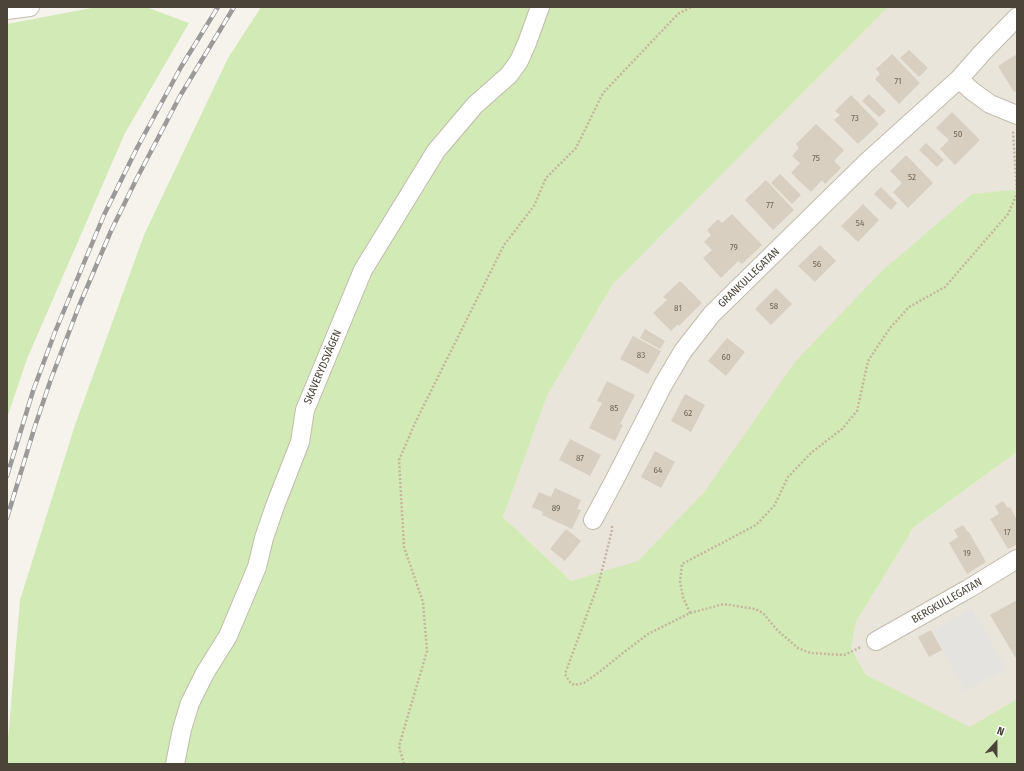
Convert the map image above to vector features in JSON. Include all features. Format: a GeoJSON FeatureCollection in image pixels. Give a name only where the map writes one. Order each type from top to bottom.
{"type":"FeatureCollection","features":[{"type":"Feature","properties":{"kind":"street"},"geometry":{"type":"LineString","coordinates":[[7,10],[30,7]]}},
{"type":"Feature","properties":{"kind":"street","name":"SKAVERYDSVÄGEN"},"geometry":{"type":"LineString","coordinates":[[175,764],[182,729],[190,703],[205,673],[228,636],[258,568],[264,538],[300,442],[305,410],[363,270],[436,151],[475,105],[509,75],[519,61],[528,43],[540,7]]}},
{"type":"Feature","properties":{"kind":"street","name":"GRANKULLEGATAN"},"geometry":{"type":"LineString","coordinates":[[593,520],[616,479],[663,385],[683,351],[712,314],[867,162],[959,79],[1017,17]]}},
{"type":"Feature","properties":{"kind":"street"},"geometry":{"type":"LineString","coordinates":[[959,79],[990,104],[1016,115]]}},
{"type":"Feature","properties":{"kind":"street","name":"BERGKULLEGATAN"},"geometry":{"type":"LineString","coordinates":[[876,641],[968,590],[1017,560]]}},
{"type":"Feature","properties":{"kind":"path"},"geometry":{"type":"LineString","coordinates":[[404,764],[400,746],[427,651],[423,602],[404,547],[398,460],[504,245],[534,206],[546,178],[576,148],[603,94],[678,14],[691,7]]}},
{"type":"Feature","properties":{"kind":"path"},"geometry":{"type":"LineString","coordinates":[[690,613],[683,597],[680,582],[682,564],[756,525],[770,511],[788,477],[812,452],[842,429],[857,411],[868,361],[890,328],[909,306],[945,287],[1008,214],[1017,194],[1013,136],[1016,115]]}},
{"type":"Feature","properties":{"kind":"path"},"geometry":{"type":"LineString","coordinates":[[612,524],[612,530],[599,582],[565,674],[569,681],[574,685],[584,683],[648,634],[690,613],[724,604],[755,609],[763,613],[778,631],[798,648],[810,653],[844,655],[876,641]]}},
{"type":"Feature","properties":{"kind":"shaded area"},"geometry":{"type":"Polygon","coordinates":[[[888,7],[1017,7],[1017,191],[1012,190],[705,491],[638,562],[571,581],[503,517],[547,396],[613,284],[888,7]]]}},
{"type":"Feature","properties":{"kind":"shaded area"},"geometry":{"type":"Polygon","coordinates":[[[1017,452],[1017,699],[970,728],[866,675],[851,648],[856,622],[914,527],[1017,452]]]}},
{"type":"Feature","properties":{"kind":"shaded area"},"geometry":{"type":"Polygon","coordinates":[[[972,608],[1006,669],[965,691],[932,630],[972,608]]]}},
{"type":"Feature","properties":{"kind":"green space"},"geometry":{"type":"Polygon","coordinates":[[[97,7],[146,7],[189,23],[125,133],[27,359],[7,418],[7,24],[97,7]]]}},
{"type":"Feature","properties":{"kind":"green space"},"geometry":{"type":"Polygon","coordinates":[[[261,7],[888,7],[613,284],[547,396],[503,517],[571,581],[638,561],[705,491],[795,362],[882,271],[972,194],[1012,190],[1017,191],[1017,452],[914,527],[856,622],[851,648],[866,675],[970,727],[1017,699],[1017,764],[7,764],[20,600],[75,425],[144,235],[228,58],[261,7]]]}},
{"type":"Feature","properties":{"kind":"building"},"geometry":{"type":"Polygon","coordinates":[[[909,50],[928,68],[919,77],[900,58],[909,50]]]}},
{"type":"Feature","properties":{"kind":"building"},"geometry":{"type":"Polygon","coordinates":[[[892,54],[920,83],[899,104],[875,79],[880,74],[876,69],[892,54]]]}},
{"type":"Feature","properties":{"kind":"building"},"geometry":{"type":"Polygon","coordinates":[[[1017,54],[1017,91],[1014,92],[998,66],[1017,54]]]}},
{"type":"Feature","properties":{"kind":"building"},"geometry":{"type":"Polygon","coordinates":[[[869,94],[886,111],[879,117],[862,101],[869,94]]]}},
{"type":"Feature","properties":{"kind":"building"},"geometry":{"type":"Polygon","coordinates":[[[851,95],[879,124],[858,144],[834,120],[840,115],[835,111],[851,95]]]}},
{"type":"Feature","properties":{"kind":"building"},"geometry":{"type":"Polygon","coordinates":[[[952,112],[980,140],[955,165],[940,149],[949,140],[936,128],[952,112]]]}},
{"type":"Feature","properties":{"kind":"building"},"geometry":{"type":"Polygon","coordinates":[[[816,124],[844,150],[834,161],[841,168],[825,184],[822,180],[811,192],[791,173],[800,163],[792,156],[799,148],[796,144],[816,124]]]}},
{"type":"Feature","properties":{"kind":"building"},"geometry":{"type":"Polygon","coordinates":[[[926,143],[944,160],[937,167],[919,150],[926,143]]]}},
{"type":"Feature","properties":{"kind":"building"},"geometry":{"type":"Polygon","coordinates":[[[906,155],[933,183],[908,208],[893,192],[902,183],[890,171],[906,155]]]}},
{"type":"Feature","properties":{"kind":"building"},"geometry":{"type":"Polygon","coordinates":[[[780,174],[801,195],[792,204],[771,183],[780,174]]]}},
{"type":"Feature","properties":{"kind":"building"},"geometry":{"type":"Polygon","coordinates":[[[766,180],[794,210],[773,230],[745,200],[766,180]]]}},
{"type":"Feature","properties":{"kind":"building"},"geometry":{"type":"Polygon","coordinates":[[[881,187],[897,203],[891,210],[874,194],[881,187]]]}},
{"type":"Feature","properties":{"kind":"building"},"geometry":{"type":"Polygon","coordinates":[[[863,204],[879,220],[858,242],[841,226],[863,204]]]}},
{"type":"Feature","properties":{"kind":"building"},"geometry":{"type":"Polygon","coordinates":[[[732,214],[762,245],[742,264],[738,261],[721,278],[703,258],[712,250],[704,242],[711,235],[707,230],[718,219],[722,223],[732,214]]]}},
{"type":"Feature","properties":{"kind":"building"},"geometry":{"type":"Polygon","coordinates":[[[820,245],[836,261],[815,282],[798,266],[820,245]]]}},
{"type":"Feature","properties":{"kind":"building"},"geometry":{"type":"Polygon","coordinates":[[[680,281],[702,303],[679,326],[678,324],[671,331],[653,313],[667,300],[663,297],[680,281]]]}},
{"type":"Feature","properties":{"kind":"building"},"geometry":{"type":"Polygon","coordinates":[[[776,288],[792,304],[771,325],[755,309],[776,288]]]}},
{"type":"Feature","properties":{"kind":"building"},"geometry":{"type":"Polygon","coordinates":[[[645,329],[665,341],[660,349],[640,338],[645,329]]]}},
{"type":"Feature","properties":{"kind":"building"},"geometry":{"type":"Polygon","coordinates":[[[633,336],[661,351],[648,374],[620,359],[633,336]]]}},
{"type":"Feature","properties":{"kind":"building"},"geometry":{"type":"Polygon","coordinates":[[[727,338],[745,352],[726,376],[708,361],[727,338]]]}},
{"type":"Feature","properties":{"kind":"building"},"geometry":{"type":"Polygon","coordinates":[[[607,381],[635,395],[620,424],[623,425],[615,441],[589,428],[602,403],[597,401],[607,381]]]}},
{"type":"Feature","properties":{"kind":"building"},"geometry":{"type":"Polygon","coordinates":[[[685,394],[705,405],[691,432],[671,421],[685,394]]]}},
{"type":"Feature","properties":{"kind":"building"},"geometry":{"type":"Polygon","coordinates":[[[570,439],[601,455],[590,476],[559,460],[570,439]]]}},
{"type":"Feature","properties":{"kind":"building"},"geometry":{"type":"Polygon","coordinates":[[[655,451],[675,462],[661,488],[641,477],[655,451]]]}},
{"type":"Feature","properties":{"kind":"building"},"geometry":{"type":"Polygon","coordinates":[[[555,488],[581,500],[577,509],[581,510],[572,529],[542,515],[543,512],[532,507],[539,492],[551,497],[555,488]]]}},
{"type":"Feature","properties":{"kind":"building"},"geometry":{"type":"Polygon","coordinates":[[[1003,501],[1008,508],[1010,507],[1017,520],[1017,544],[1008,549],[990,519],[999,514],[995,506],[1003,501]]]}},
{"type":"Feature","properties":{"kind":"building"},"geometry":{"type":"Polygon","coordinates":[[[963,525],[969,532],[986,562],[967,574],[949,543],[958,537],[954,530],[963,525]]]}},
{"type":"Feature","properties":{"kind":"building"},"geometry":{"type":"Polygon","coordinates":[[[566,529],[581,541],[565,561],[550,549],[566,529]]]}},
{"type":"Feature","properties":{"kind":"building"},"geometry":{"type":"Polygon","coordinates":[[[1017,600],[1017,660],[990,615],[1017,600]]]}},
{"type":"Feature","properties":{"kind":"building"},"geometry":{"type":"Polygon","coordinates":[[[931,630],[942,650],[929,657],[918,637],[931,630]]]}},
{"type":"Feature","properties":{"kind":"railway"},"geometry":{"type":"LineString","coordinates":[[7,476],[33,391],[55,332],[104,215],[137,148],[181,67],[218,7]]}},
{"type":"Feature","properties":{"kind":"railway"},"geometry":{"type":"LineString","coordinates":[[7,518],[51,379],[79,306],[111,231],[180,96],[234,7]]}}]}
